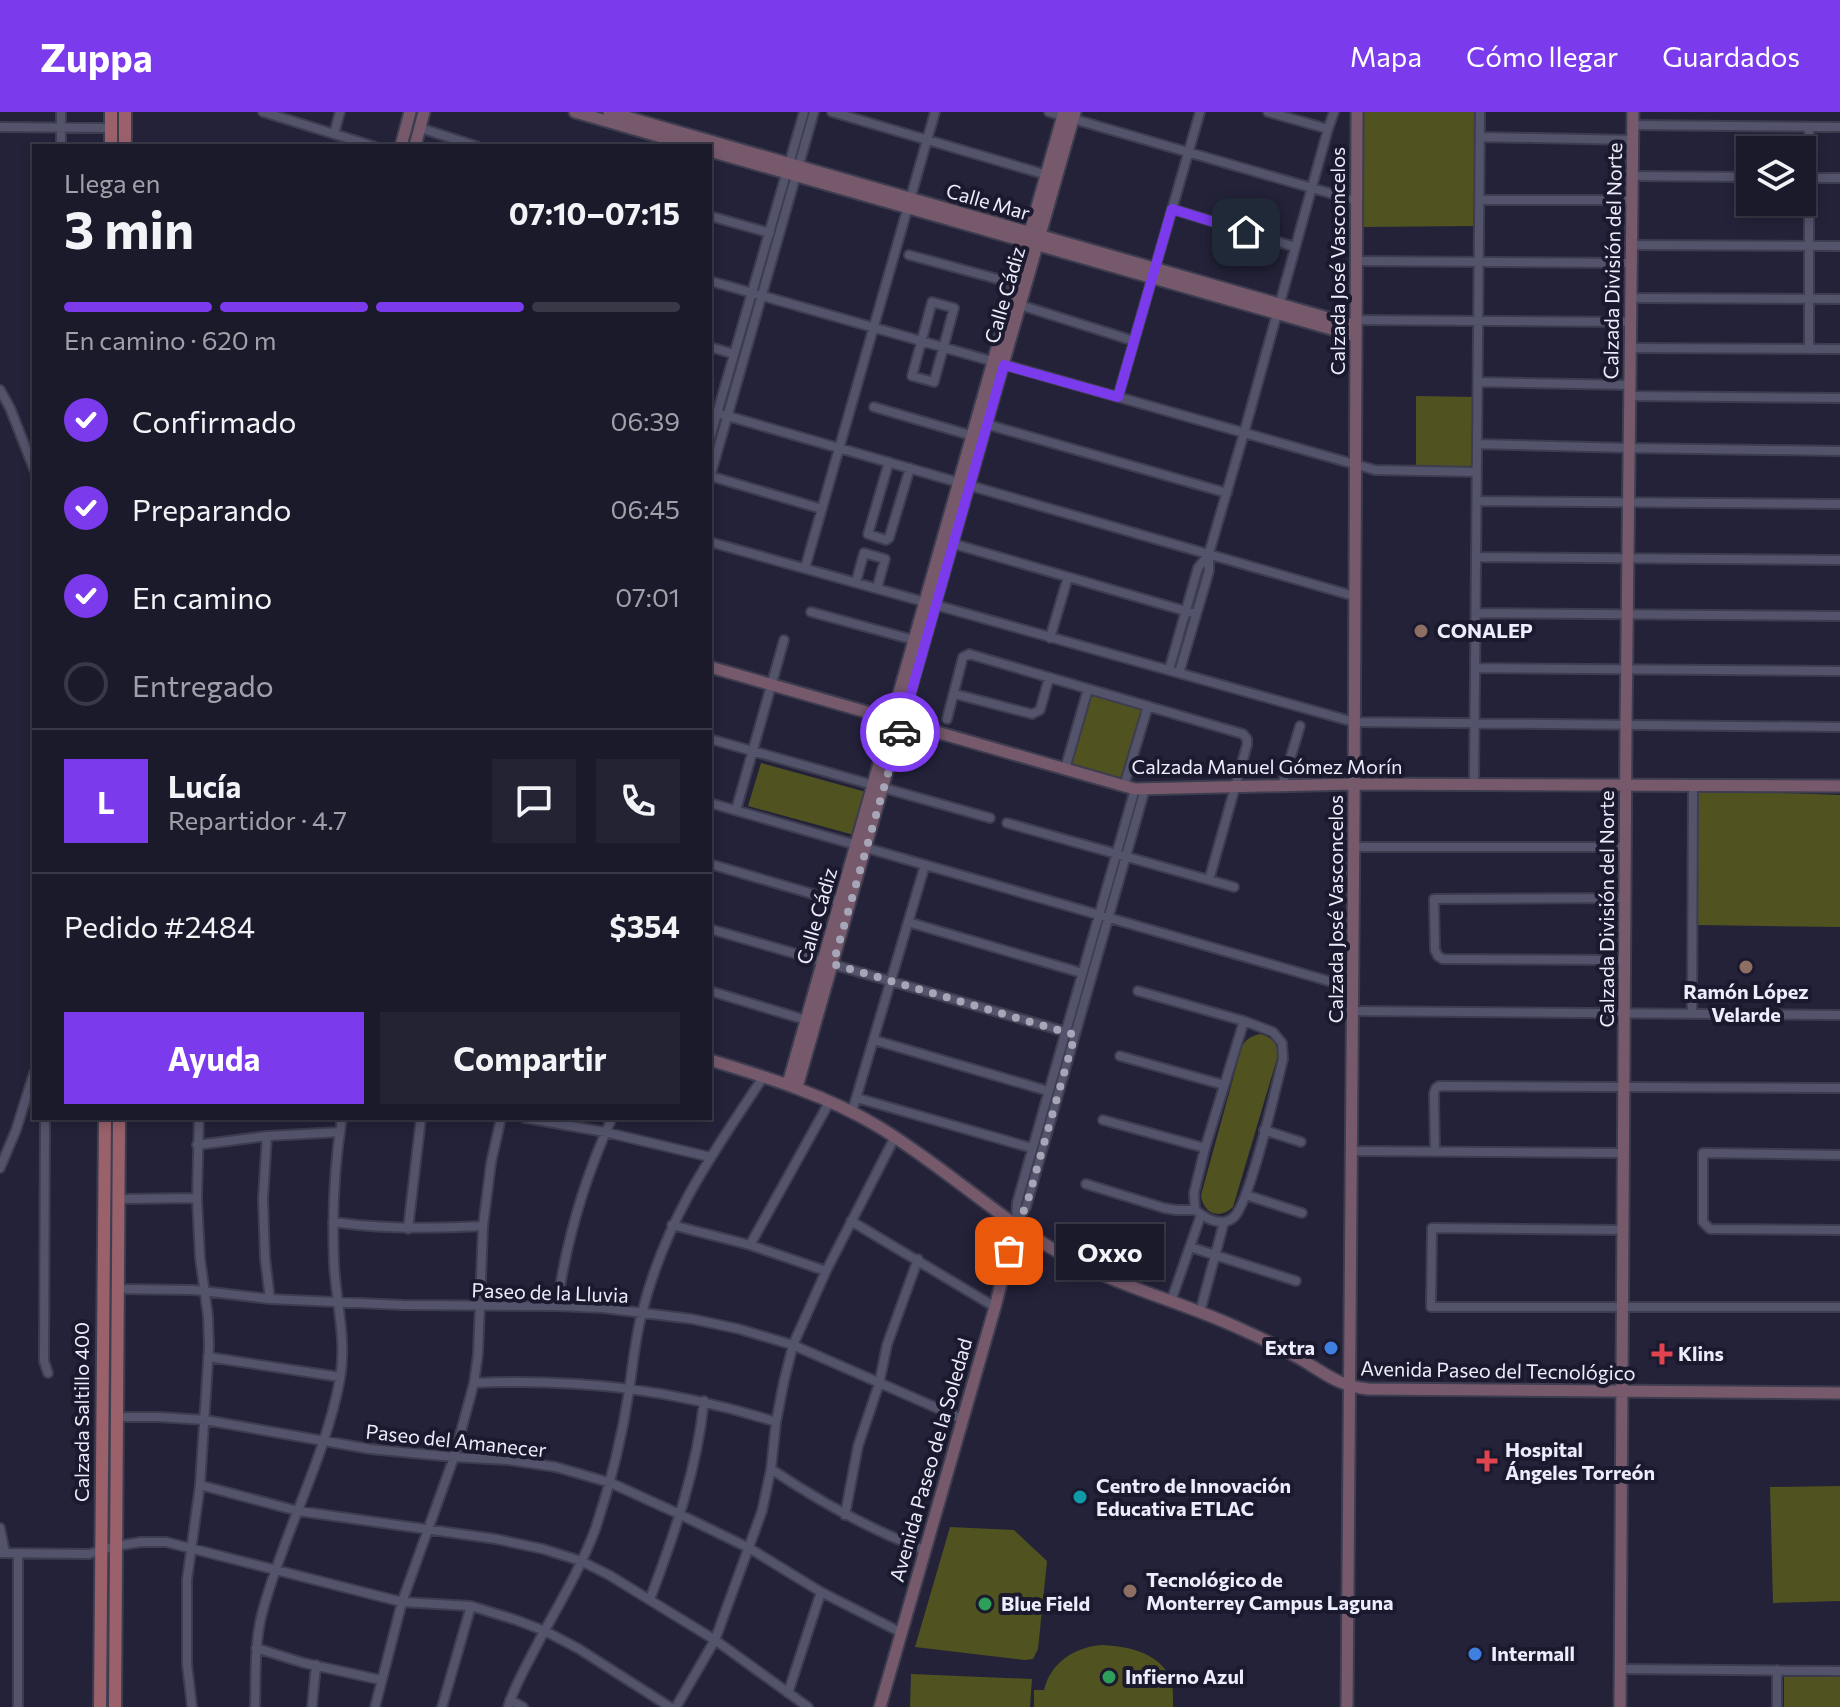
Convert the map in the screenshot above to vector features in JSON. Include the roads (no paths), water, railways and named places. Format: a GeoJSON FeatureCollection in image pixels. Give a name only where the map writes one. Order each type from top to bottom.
{"type":"FeatureCollection","features":[{"type":"Feature","properties":{"kind":"main road"},"geometry":{"type":"LineString","coordinates":[[111,112],[111,144]]}},
{"type":"Feature","properties":{"kind":"main road"},"geometry":{"type":"LineString","coordinates":[[125,112],[125,144]]}},
{"type":"Feature","properties":{"kind":"main road"},"geometry":{"type":"LineString","coordinates":[[402,144],[410,112]]}},
{"type":"Feature","properties":{"kind":"main road"},"geometry":{"type":"LineString","coordinates":[[416,144],[424,112]]}},
{"type":"Feature","properties":{"kind":"main road","name":"Calle Mar"},"geometry":{"type":"LineString","coordinates":[[575,112],[603,115],[703,144]]}},
{"type":"Feature","properties":{"kind":"main road","name":"Calzada José Vasconcelos"},"geometry":{"type":"LineString","coordinates":[[1347,1707],[1357,112]]}},
{"type":"Feature","properties":{"kind":"main road","name":"Calzada División del Norte"},"geometry":{"type":"LineString","coordinates":[[1620,1707],[1633,112]]}},
{"type":"Feature","properties":{"kind":"main road","name":"Calle Mar"},"geometry":{"type":"LineString","coordinates":[[603,115],[687,144]]}},
{"type":"Feature","properties":{"kind":"main road","name":"Calle Cádiz"},"geometry":{"type":"LineString","coordinates":[[1016,304],[1016,284],[1034,239],[1047,175],[1069,115]]}},
{"type":"Feature","properties":{"kind":"main road","name":"Calle Cádiz"},"geometry":{"type":"LineString","coordinates":[[793,1085],[1069,115]]}},
{"type":"Feature","properties":{"kind":"main road","name":"Calle Mar"},"geometry":{"type":"LineString","coordinates":[[712,147],[1279,309],[1356,328]]}},
{"type":"Feature","properties":{"kind":"main road","name":"Calle Mar"},"geometry":{"type":"LineString","coordinates":[[712,151],[793,170]]}},
{"type":"Feature","properties":{"kind":"main road","name":"Calle Cádiz"},"geometry":{"type":"LineString","coordinates":[[965,484],[973,436],[982,423]]}},
{"type":"Feature","properties":{"kind":"main road","name":"Calle Cádiz"},"geometry":{"type":"LineString","coordinates":[[897,721],[914,640],[931,604]]}},
{"type":"Feature","properties":{"kind":"main road","name":"Calzada Manuel Gómez Morín"},"geometry":{"type":"LineString","coordinates":[[712,668],[1135,788],[1354,784],[1840,786]]}},
{"type":"Feature","properties":{"kind":"main road","name":"Calle Cádiz"},"geometry":{"type":"LineString","coordinates":[[793,1085],[806,1020],[828,963],[840,902],[861,846]]}},
{"type":"Feature","properties":{"kind":"main road","name":"Avenida Paseo del Tecnológico"},"geometry":{"type":"LineString","coordinates":[[712,1061],[793,1085],[852,1112],[895,1137],[1061,1254],[1120,1284],[1200,1312],[1273,1344],[1350,1387],[1840,1393]]}},
{"type":"Feature","properties":{"kind":"main road","name":"Calzada Saltillo 400"},"geometry":{"type":"LineString","coordinates":[[100,1707],[105,1120]]}},
{"type":"Feature","properties":{"kind":"main road","name":"Calzada Saltillo 400"},"geometry":{"type":"LineString","coordinates":[[115,1707],[119,1120]]}},
{"type":"Feature","properties":{"kind":"main road","name":"Avenida Paseo de la Soledad"},"geometry":{"type":"LineString","coordinates":[[880,1707],[1016,1224]]}},
{"type":"Feature","properties":{"kind":"street"},"geometry":{"type":"LineString","coordinates":[[61,112],[61,144]]}},
{"type":"Feature","properties":{"kind":"street"},"geometry":{"type":"LineString","coordinates":[[266,112],[366,144]]}},
{"type":"Feature","properties":{"kind":"street"},"geometry":{"type":"LineString","coordinates":[[334,134],[340,112]]}},
{"type":"Feature","properties":{"kind":"street"},"geometry":{"type":"LineString","coordinates":[[804,112],[793,170],[757,294],[714,412],[1354,596]]}},
{"type":"Feature","properties":{"kind":"street"},"geometry":{"type":"LineString","coordinates":[[712,470],[770,233],[814,112]]}},
{"type":"Feature","properties":{"kind":"street"},"geometry":{"type":"LineString","coordinates":[[832,112],[1047,175]]}},
{"type":"Feature","properties":{"kind":"street"},"geometry":{"type":"LineString","coordinates":[[805,568],[935,112]]}},
{"type":"Feature","properties":{"kind":"street"},"geometry":{"type":"LineString","coordinates":[[1049,112],[1069,115],[1357,201]]}},
{"type":"Feature","properties":{"kind":"street"},"geometry":{"type":"LineString","coordinates":[[1118,397],[1200,112]]}},
{"type":"Feature","properties":{"kind":"street"},"geometry":{"type":"LineString","coordinates":[[1268,112],[1328,129]]}},
{"type":"Feature","properties":{"kind":"street"},"geometry":{"type":"LineString","coordinates":[[1179,673],[1209,571],[1209,553],[1334,112]]}},
{"type":"Feature","properties":{"kind":"street"},"geometry":{"type":"LineString","coordinates":[[1474,785],[1480,112]]}},
{"type":"Feature","properties":{"kind":"street"},"geometry":{"type":"LineString","coordinates":[[1633,125],[1840,127]]}},
{"type":"Feature","properties":{"kind":"street"},"geometry":{"type":"LineString","coordinates":[[0,127],[111,128]]}},
{"type":"Feature","properties":{"kind":"street"},"geometry":{"type":"LineString","coordinates":[[1808,136],[1809,127]]}},
{"type":"Feature","properties":{"kind":"street"},"geometry":{"type":"LineString","coordinates":[[420,128],[470,144]]}},
{"type":"Feature","properties":{"kind":"street"},"geometry":{"type":"LineString","coordinates":[[1480,137],[1633,140]]}},
{"type":"Feature","properties":{"kind":"street"},"geometry":{"type":"LineString","coordinates":[[1632,176],[1736,177]]}},
{"type":"Feature","properties":{"kind":"street"},"geometry":{"type":"LineString","coordinates":[[1816,178],[1840,178]]}},
{"type":"Feature","properties":{"kind":"street"},"geometry":{"type":"LineString","coordinates":[[1479,200],[1632,200]]}},
{"type":"Feature","properties":{"kind":"street"},"geometry":{"type":"LineString","coordinates":[[1172,209],[1295,247]]}},
{"type":"Feature","properties":{"kind":"street"},"geometry":{"type":"LineString","coordinates":[[1807,216],[1809,349]]}},
{"type":"Feature","properties":{"kind":"street"},"geometry":{"type":"LineString","coordinates":[[712,217],[770,233]]}},
{"type":"Feature","properties":{"kind":"street"},"geometry":{"type":"LineString","coordinates":[[1632,245],[1840,246]]}},
{"type":"Feature","properties":{"kind":"street"},"geometry":{"type":"LineString","coordinates":[[909,255],[1016,284]]}},
{"type":"Feature","properties":{"kind":"street"},"geometry":{"type":"LineString","coordinates":[[1356,261],[1631,263]]}},
{"type":"Feature","properties":{"kind":"street"},"geometry":{"type":"LineString","coordinates":[[712,282],[1375,470],[1477,472]]}},
{"type":"Feature","properties":{"kind":"street"},"geometry":{"type":"LineString","coordinates":[[1631,298],[1840,299]]}},
{"type":"Feature","properties":{"kind":"street"},"geometry":{"type":"LineString","coordinates":[[932,302],[954,308],[943,348],[934,382],[912,376],[932,302]]}},
{"type":"Feature","properties":{"kind":"street"},"geometry":{"type":"LineString","coordinates":[[1016,304],[1134,341]]}},
{"type":"Feature","properties":{"kind":"street"},"geometry":{"type":"LineString","coordinates":[[1356,328],[1478,321],[1631,322]]}},
{"type":"Feature","properties":{"kind":"street"},"geometry":{"type":"LineString","coordinates":[[712,348],[734,354]]}},
{"type":"Feature","properties":{"kind":"street"},"geometry":{"type":"LineString","coordinates":[[1630,348],[1840,349]]}},
{"type":"Feature","properties":{"kind":"street"},"geometry":{"type":"LineString","coordinates":[[1478,382],[1840,398]]}},
{"type":"Feature","properties":{"kind":"street"},"geometry":{"type":"LineString","coordinates":[[0,390],[32,464]]}},
{"type":"Feature","properties":{"kind":"street"},"geometry":{"type":"LineString","coordinates":[[874,407],[973,436]]}},
{"type":"Feature","properties":{"kind":"street"},"geometry":{"type":"LineString","coordinates":[[982,423],[1227,493]]}},
{"type":"Feature","properties":{"kind":"street"},"geometry":{"type":"LineString","coordinates":[[1477,444],[1840,451]]}},
{"type":"Feature","properties":{"kind":"street"},"geometry":{"type":"LineString","coordinates":[[889,462],[868,534],[888,540],[910,468]]}},
{"type":"Feature","properties":{"kind":"street"},"geometry":{"type":"LineString","coordinates":[[712,478],[822,509]]}},
{"type":"Feature","properties":{"kind":"street"},"geometry":{"type":"LineString","coordinates":[[1477,501],[1840,504]]}},
{"type":"Feature","properties":{"kind":"street"},"geometry":{"type":"LineString","coordinates":[[948,542],[1196,614]]}},
{"type":"Feature","properties":{"kind":"street"},"geometry":{"type":"LineString","coordinates":[[712,543],[1354,722],[1840,727]]}},
{"type":"Feature","properties":{"kind":"street"},"geometry":{"type":"LineString","coordinates":[[856,582],[864,553],[885,559],[877,588]]}},
{"type":"Feature","properties":{"kind":"street"},"geometry":{"type":"LineString","coordinates":[[1169,670],[1198,568],[1209,553]]}},
{"type":"Feature","properties":{"kind":"street"},"geometry":{"type":"LineString","coordinates":[[1476,557],[1840,560]]}},
{"type":"Feature","properties":{"kind":"street"},"geometry":{"type":"LineString","coordinates":[[1050,638],[1068,577]]}},
{"type":"Feature","properties":{"kind":"street"},"geometry":{"type":"LineString","coordinates":[[811,612],[914,640]]}},
{"type":"Feature","properties":{"kind":"street"},"geometry":{"type":"LineString","coordinates":[[1476,613],[1840,616]]}},
{"type":"Feature","properties":{"kind":"street"},"geometry":{"type":"LineString","coordinates":[[736,810],[784,640]]}},
{"type":"Feature","properties":{"kind":"street"},"geometry":{"type":"LineString","coordinates":[[947,719],[963,657],[969,654],[1243,734],[1247,745],[1209,880]]}},
{"type":"Feature","properties":{"kind":"street"},"geometry":{"type":"LineString","coordinates":[[1475,668],[1840,671]]}},
{"type":"Feature","properties":{"kind":"street"},"geometry":{"type":"LineString","coordinates":[[955,694],[1032,714],[1040,710],[1049,678]]}},
{"type":"Feature","properties":{"kind":"street"},"geometry":{"type":"LineString","coordinates":[[1065,769],[1088,689]]}},
{"type":"Feature","properties":{"kind":"street","name":"Avenida Paseo de la Soledad"},"geometry":{"type":"LineString","coordinates":[[1016,1224],[1026,1207],[1075,1035],[1121,855],[1148,706]]}},
{"type":"Feature","properties":{"kind":"street"},"geometry":{"type":"LineString","coordinates":[[1282,786],[1300,726]]}},
{"type":"Feature","properties":{"kind":"street"},"geometry":{"type":"LineString","coordinates":[[712,740],[990,818]]}},
{"type":"Feature","properties":{"kind":"street"},"geometry":{"type":"LineString","coordinates":[[1692,1013],[1693,785]]}},
{"type":"Feature","properties":{"kind":"street"},"geometry":{"type":"LineString","coordinates":[[712,804],[1353,988]]}},
{"type":"Feature","properties":{"kind":"street"},"geometry":{"type":"LineString","coordinates":[[1007,823],[1234,887]]}},
{"type":"Feature","properties":{"kind":"street"},"geometry":{"type":"LineString","coordinates":[[1354,847],[1626,847]]}},
{"type":"Feature","properties":{"kind":"street"},"geometry":{"type":"LineString","coordinates":[[712,865],[840,902]]}},
{"type":"Feature","properties":{"kind":"street"},"geometry":{"type":"LineString","coordinates":[[852,1112],[925,865]]}},
{"type":"Feature","properties":{"kind":"street"},"geometry":{"type":"LineString","coordinates":[[1624,960],[1443,959],[1435,950],[1434,899],[1625,898]]}},
{"type":"Feature","properties":{"kind":"street","name":"Avenida Paseo de la Soledad"},"geometry":{"type":"LineString","coordinates":[[1016,1224],[1017,1203],[1048,1091],[1082,973],[1104,916]]}},
{"type":"Feature","properties":{"kind":"street"},"geometry":{"type":"LineString","coordinates":[[908,922],[1082,973]]}},
{"type":"Feature","properties":{"kind":"street"},"geometry":{"type":"LineString","coordinates":[[712,930],[1075,1035]]}},
{"type":"Feature","properties":{"kind":"street"},"geometry":{"type":"LineString","coordinates":[[1086,1184],[1164,1208],[1198,1212],[1214,1221],[1224,1222],[1235,1216],[1246,1195],[1264,1130],[1284,1050],[1279,1038],[1273,1032],[1244,1021],[1138,991]]}},
{"type":"Feature","properties":{"kind":"street"},"geometry":{"type":"LineString","coordinates":[[712,992],[806,1020]]}},
{"type":"Feature","properties":{"kind":"street"},"geometry":{"type":"LineString","coordinates":[[1353,1011],[1840,1015]]}},
{"type":"Feature","properties":{"kind":"street"},"geometry":{"type":"LineString","coordinates":[[1171,1301],[1190,1247],[1198,1212],[1194,1193],[1205,1148],[1244,1021]]}},
{"type":"Feature","properties":{"kind":"street"},"geometry":{"type":"LineString","coordinates":[[874,1040],[1048,1091]]}},
{"type":"Feature","properties":{"kind":"street"},"geometry":{"type":"LineString","coordinates":[[1120,1056],[1224,1085]]}},
{"type":"Feature","properties":{"kind":"street"},"geometry":{"type":"LineString","coordinates":[[523,1707],[509,1703],[581,1561],[611,1483],[642,1313],[657,1262],[672,1225],[710,1157],[764,1076]]}},
{"type":"Feature","properties":{"kind":"street"},"geometry":{"type":"LineString","coordinates":[[1435,1152],[1434,1093],[1439,1086],[1840,1088]]}},
{"type":"Feature","properties":{"kind":"street"},"geometry":{"type":"LineString","coordinates":[[0,1168],[31,1095]]}},
{"type":"Feature","properties":{"kind":"street"},"geometry":{"type":"LineString","coordinates":[[857,1098],[1032,1148]]}},
{"type":"Feature","properties":{"kind":"street"},"geometry":{"type":"LineString","coordinates":[[750,1245],[830,1101]]}},
{"type":"Feature","properties":{"kind":"street"},"geometry":{"type":"LineString","coordinates":[[45,1120],[44,1361],[48,1373]]}},
{"type":"Feature","properties":{"kind":"street"},"geometry":{"type":"LineString","coordinates":[[192,1707],[187,1650],[187,1580],[200,1485],[208,1357],[208,1316],[200,1258],[197,1198],[199,1120]]}},
{"type":"Feature","properties":{"kind":"street"},"geometry":{"type":"LineString","coordinates":[[255,1707],[256,1648],[262,1612],[331,1416],[340,1377],[342,1326],[333,1222],[342,1120]]}},
{"type":"Feature","properties":{"kind":"street"},"geometry":{"type":"LineString","coordinates":[[408,1229],[421,1120]]}},
{"type":"Feature","properties":{"kind":"street"},"geometry":{"type":"LineString","coordinates":[[375,1707],[402,1602],[454,1457],[474,1383],[483,1226],[491,1163],[501,1120]]}},
{"type":"Feature","properties":{"kind":"street"},"geometry":{"type":"LineString","coordinates":[[536,1120],[605,1132],[710,1157]]}},
{"type":"Feature","properties":{"kind":"street"},"geometry":{"type":"LineString","coordinates":[[557,1306],[567,1247],[611,1120]]}},
{"type":"Feature","properties":{"kind":"street"},"geometry":{"type":"LineString","coordinates":[[1103,1120],[1205,1148]]}},
{"type":"Feature","properties":{"kind":"street"},"geometry":{"type":"LineString","coordinates":[[1264,1130],[1301,1142]]}},
{"type":"Feature","properties":{"kind":"street"},"geometry":{"type":"LineString","coordinates":[[197,1145],[267,1136],[340,1132]]}},
{"type":"Feature","properties":{"kind":"street"},"geometry":{"type":"LineString","coordinates":[[267,1136],[263,1199],[270,1299]]}},
{"type":"Feature","properties":{"kind":"street"},"geometry":{"type":"LineString","coordinates":[[0,1528],[3,1553],[89,1554],[141,1542],[166,1542],[402,1602],[471,1606],[545,1631],[673,1707],[715,1640],[762,1511],[776,1422],[793,1345],[826,1271],[895,1137]]}},
{"type":"Feature","properties":{"kind":"street"},"geometry":{"type":"LineString","coordinates":[[1352,1151],[1623,1153]]}},
{"type":"Feature","properties":{"kind":"street"},"geometry":{"type":"LineString","coordinates":[[1840,1155],[1703,1153],[1703,1222],[1710,1229],[1840,1230]]}},
{"type":"Feature","properties":{"kind":"street"},"geometry":{"type":"LineString","coordinates":[[1246,1195],[1302,1213]]}},
{"type":"Feature","properties":{"kind":"street"},"geometry":{"type":"LineString","coordinates":[[119,1199],[197,1198]]}},
{"type":"Feature","properties":{"kind":"street"},"geometry":{"type":"LineString","coordinates":[[851,1221],[995,1307]]}},
{"type":"Feature","properties":{"kind":"street"},"geometry":{"type":"LineString","coordinates":[[333,1222],[408,1229],[483,1226]]}},
{"type":"Feature","properties":{"kind":"street"},"geometry":{"type":"LineString","coordinates":[[1200,1312],[1224,1222]]}},
{"type":"Feature","properties":{"kind":"street"},"geometry":{"type":"LineString","coordinates":[[672,1225],[750,1245],[826,1271]]}},
{"type":"Feature","properties":{"kind":"street"},"geometry":{"type":"LineString","coordinates":[[1622,1230],[1432,1228],[1431,1307],[1840,1307]]}},
{"type":"Feature","properties":{"kind":"street"},"geometry":{"type":"LineString","coordinates":[[1190,1247],[1296,1281]]}},
{"type":"Feature","properties":{"kind":"street"},"geometry":{"type":"LineString","coordinates":[[845,1515],[855,1455],[879,1384],[887,1345],[918,1259]]}},
{"type":"Feature","properties":{"kind":"street","name":"Paseo de la Lluvia"},"geometry":{"type":"LineString","coordinates":[[118,1289],[204,1291],[270,1299],[338,1302],[557,1306],[692,1319],[793,1345],[962,1419]]}},
{"type":"Feature","properties":{"kind":"street"},"geometry":{"type":"LineString","coordinates":[[208,1357],[340,1377]]}},
{"type":"Feature","properties":{"kind":"street"},"geometry":{"type":"LineString","coordinates":[[474,1383],[552,1381],[630,1388],[704,1401],[776,1422]]}},
{"type":"Feature","properties":{"kind":"street"},"geometry":{"type":"LineString","coordinates":[[650,1599],[696,1458],[704,1401]]}},
{"type":"Feature","properties":{"kind":"street","name":"Paseo del Amanecer"},"geometry":{"type":"LineString","coordinates":[[117,1417],[205,1420],[370,1449],[556,1467],[611,1483],[679,1514],[749,1548],[821,1592],[900,1632]]}},
{"type":"Feature","properties":{"kind":"street"},"geometry":{"type":"LineString","coordinates":[[771,1469],[845,1515],[924,1550]]}},
{"type":"Feature","properties":{"kind":"street"},"geometry":{"type":"LineString","coordinates":[[200,1485],[298,1511],[543,1549],[581,1561],[715,1640],[808,1707]]}},
{"type":"Feature","properties":{"kind":"street"},"geometry":{"type":"LineString","coordinates":[[18,1554],[18,1707]]}},
{"type":"Feature","properties":{"kind":"street"},"geometry":{"type":"LineString","coordinates":[[788,1693],[821,1592]]}},
{"type":"Feature","properties":{"kind":"street"},"geometry":{"type":"LineString","coordinates":[[442,1707],[471,1606]]}},
{"type":"Feature","properties":{"kind":"street"},"geometry":{"type":"LineString","coordinates":[[256,1648],[381,1680]]}},
{"type":"Feature","properties":{"kind":"street"},"geometry":{"type":"LineString","coordinates":[[312,1707],[316,1665]]}},
{"type":"Feature","properties":{"kind":"street"},"geometry":{"type":"LineString","coordinates":[[1620,1669],[1840,1671]]}},
{"type":"Feature","properties":{"kind":"street"},"geometry":{"type":"LineString","coordinates":[[1777,1670],[1777,1707]]}},
{"type":"Feature","properties":{"kind":"place","name":"CONALEP"},"geometry":{"type":"Point","coordinates":[1421,631]}},
{"type":"Feature","properties":{"kind":"place","name":"Ramón López Velarde"},"geometry":{"type":"Point","coordinates":[1746,967]}},
{"type":"Feature","properties":{"kind":"place","name":"Oxxo"},"geometry":{"type":"Point","coordinates":[1009,1251]}},
{"type":"Feature","properties":{"kind":"place","name":"Extra"},"geometry":{"type":"Point","coordinates":[1331,1348]}},
{"type":"Feature","properties":{"kind":"place","name":"Klins"},"geometry":{"type":"Point","coordinates":[1662,1354]}},
{"type":"Feature","properties":{"kind":"place","name":"Hospital Ángeles Torreón"},"geometry":{"type":"Point","coordinates":[1487,1461]}},
{"type":"Feature","properties":{"kind":"place","name":"Centro de Innovación Educativa ETLAC"},"geometry":{"type":"Point","coordinates":[1080,1497]}},
{"type":"Feature","properties":{"kind":"place","name":"Tecnológico de Monterrey Campus Laguna"},"geometry":{"type":"Point","coordinates":[1130,1591]}},
{"type":"Feature","properties":{"kind":"place","name":"Blue Field"},"geometry":{"type":"Point","coordinates":[985,1604]}},
{"type":"Feature","properties":{"kind":"place","name":"Intermall"},"geometry":{"type":"Point","coordinates":[1475,1654]}},
{"type":"Feature","properties":{"kind":"place","name":"Infierno Azul"},"geometry":{"type":"Point","coordinates":[1109,1677]}}]}
